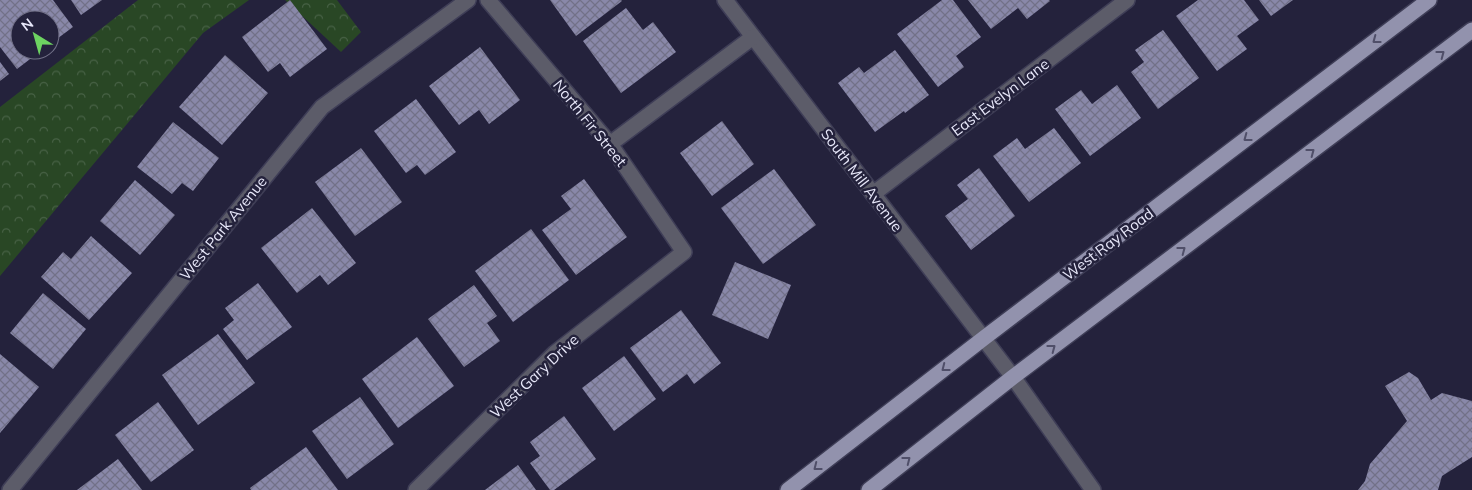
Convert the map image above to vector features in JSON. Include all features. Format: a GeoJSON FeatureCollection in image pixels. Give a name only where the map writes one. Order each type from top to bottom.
{"type":"FeatureCollection","features":[{"type":"Feature","properties":{"kind":"main road","name":"West Ray Road"},"geometry":{"type":"LineString","coordinates":[[788,490],[984,338],[1429,0]]}},
{"type":"Feature","properties":{"kind":"main road"},"geometry":{"type":"LineString","coordinates":[[869,490],[1013,377],[1472,30]]}},
{"type":"Feature","properties":{"kind":"street","name":"West Park Avenue"},"geometry":{"type":"LineString","coordinates":[[10,490],[322,107],[468,0]]}},
{"type":"Feature","properties":{"kind":"street","name":"North Fir Street"},"geometry":{"type":"LineString","coordinates":[[488,0],[610,144],[684,252]]}},
{"type":"Feature","properties":{"kind":"street","name":"South Mill Avenue"},"geometry":{"type":"LineString","coordinates":[[724,0],[960,310],[984,338],[1093,490]]}},
{"type":"Feature","properties":{"kind":"street","name":"East Evelyn Lane"},"geometry":{"type":"LineString","coordinates":[[873,194],[1127,0]]}},
{"type":"Feature","properties":{"kind":"street"},"geometry":{"type":"LineString","coordinates":[[610,144],[753,38]]}},
{"type":"Feature","properties":{"kind":"street","name":"West Gary Drive"},"geometry":{"type":"LineString","coordinates":[[416,490],[555,353],[684,252]]}},
{"type":"Feature","properties":{"kind":"green space"},"geometry":{"type":"Polygon","coordinates":[[[138,0],[249,0],[203,33],[0,276],[0,107],[138,0]]]}},
{"type":"Feature","properties":{"kind":"green space"},"geometry":{"type":"Polygon","coordinates":[[[285,0],[337,0],[361,32],[341,52],[285,0]]]}},
{"type":"Feature","properties":{"kind":"building"},"geometry":{"type":"Polygon","coordinates":[[[0,0],[53,0],[73,27],[60,37],[60,10],[10,10],[10,60],[0,47],[0,0]]]}},
{"type":"Feature","properties":{"kind":"building"},"geometry":{"type":"Polygon","coordinates":[[[71,0],[102,0],[81,15],[71,0]]]}},
{"type":"Feature","properties":{"kind":"building"},"geometry":{"type":"Polygon","coordinates":[[[290,0],[327,49],[290,77],[280,63],[268,72],[242,37],[290,0]]]}},
{"type":"Feature","properties":{"kind":"building"},"geometry":{"type":"Polygon","coordinates":[[[550,0],[621,0],[622,1],[576,36],[550,0]]]}},
{"type":"Feature","properties":{"kind":"building"},"geometry":{"type":"Polygon","coordinates":[[[942,0],[953,0],[981,37],[956,56],[964,67],[938,87],[897,34],[942,0]]]}},
{"type":"Feature","properties":{"kind":"building"},"geometry":{"type":"Polygon","coordinates":[[[968,0],[1050,1],[1027,19],[1018,8],[991,29],[968,0]]]}},
{"type":"Feature","properties":{"kind":"building"},"geometry":{"type":"Polygon","coordinates":[[[1198,0],[1244,0],[1259,20],[1237,36],[1247,49],[1217,71],[1176,16],[1198,0]]]}},
{"type":"Feature","properties":{"kind":"building"},"geometry":{"type":"Polygon","coordinates":[[[1259,0],[1293,0],[1271,16],[1259,0]]]}},
{"type":"Feature","properties":{"kind":"building"},"geometry":{"type":"Polygon","coordinates":[[[626,8],[643,30],[653,22],[676,52],[621,93],[583,41],[626,8]]]}},
{"type":"Feature","properties":{"kind":"building"},"geometry":{"type":"Polygon","coordinates":[[[1163,30],[1199,78],[1158,109],[1131,72],[1144,62],[1135,50],[1163,30]]]}},
{"type":"Feature","properties":{"kind":"building"},"geometry":{"type":"Polygon","coordinates":[[[480,47],[520,100],[489,124],[479,110],[459,125],[429,86],[480,47]]]}},
{"type":"Feature","properties":{"kind":"building"},"geometry":{"type":"Polygon","coordinates":[[[895,50],[929,95],[875,132],[838,83],[859,67],[864,73],[895,50]]]}},
{"type":"Feature","properties":{"kind":"building"},"geometry":{"type":"Polygon","coordinates":[[[225,55],[268,93],[222,145],[179,107],[225,55]]]}},
{"type":"Feature","properties":{"kind":"building"},"geometry":{"type":"Polygon","coordinates":[[[10,60],[29,60],[17,69],[10,60]]]}},
{"type":"Feature","properties":{"kind":"building"},"geometry":{"type":"Polygon","coordinates":[[[0,62],[9,74],[0,81],[0,62]]]}},
{"type":"Feature","properties":{"kind":"building"},"geometry":{"type":"Polygon","coordinates":[[[1117,85],[1141,118],[1090,156],[1055,109],[1081,90],[1092,104],[1117,85]]]}},
{"type":"Feature","properties":{"kind":"building"},"geometry":{"type":"Polygon","coordinates":[[[416,99],[456,152],[425,175],[417,165],[406,173],[374,131],[416,99]]]}},
{"type":"Feature","properties":{"kind":"building"},"geometry":{"type":"Polygon","coordinates":[[[722,121],[754,164],[712,196],[680,153],[722,121]]]}},
{"type":"Feature","properties":{"kind":"building"},"geometry":{"type":"Polygon","coordinates":[[[173,122],[219,158],[193,191],[182,183],[172,194],[137,167],[173,122]]]}},
{"type":"Feature","properties":{"kind":"building"},"geometry":{"type":"Polygon","coordinates":[[[1054,128],[1081,163],[1029,202],[993,156],[1017,138],[1025,149],[1054,128]]]}},
{"type":"Feature","properties":{"kind":"building"},"geometry":{"type":"Polygon","coordinates":[[[361,148],[402,202],[355,236],[315,182],[361,148]]]}},
{"type":"Feature","properties":{"kind":"building"},"geometry":{"type":"Polygon","coordinates":[[[979,168],[1015,216],[971,250],[945,216],[968,199],[957,185],[979,168]]]}},
{"type":"Feature","properties":{"kind":"building"},"geometry":{"type":"Polygon","coordinates":[[[774,169],[816,225],[763,264],[721,208],[774,169]]]}},
{"type":"Feature","properties":{"kind":"building"},"geometry":{"type":"Polygon","coordinates":[[[584,179],[627,237],[576,275],[542,230],[571,209],[561,196],[584,179]]]}},
{"type":"Feature","properties":{"kind":"building"},"geometry":{"type":"Polygon","coordinates":[[[135,180],[175,215],[140,255],[100,221],[135,180]]]}},
{"type":"Feature","properties":{"kind":"building"},"geometry":{"type":"Polygon","coordinates":[[[312,208],[356,263],[328,285],[320,275],[297,293],[261,248],[312,208]]]}},
{"type":"Feature","properties":{"kind":"building"},"geometry":{"type":"Polygon","coordinates":[[[531,229],[569,280],[513,322],[475,271],[531,229]]]}},
{"type":"Feature","properties":{"kind":"building"},"geometry":{"type":"Polygon","coordinates":[[[91,236],[132,273],[89,320],[41,277],[63,252],[71,259],[91,236]]]}},
{"type":"Feature","properties":{"kind":"building"},"geometry":{"type":"Polygon","coordinates":[[[735,262],[791,285],[768,339],[712,315],[735,262]]]}},
{"type":"Feature","properties":{"kind":"building"},"geometry":{"type":"Polygon","coordinates":[[[258,283],[292,327],[247,360],[223,329],[234,320],[225,308],[258,283]]]}},
{"type":"Feature","properties":{"kind":"building"},"geometry":{"type":"Polygon","coordinates":[[[474,285],[497,316],[487,323],[500,341],[464,367],[428,319],[474,285]]]}},
{"type":"Feature","properties":{"kind":"building"},"geometry":{"type":"Polygon","coordinates":[[[43,293],[86,329],[53,369],[10,333],[43,293]]]}},
{"type":"Feature","properties":{"kind":"building"},"geometry":{"type":"Polygon","coordinates":[[[681,310],[721,363],[694,384],[687,374],[663,392],[630,348],[681,310]]]}},
{"type":"Feature","properties":{"kind":"building"},"geometry":{"type":"Polygon","coordinates":[[[218,334],[255,383],[198,425],[162,375],[218,334]]]}},
{"type":"Feature","properties":{"kind":"building"},"geometry":{"type":"Polygon","coordinates":[[[417,337],[454,386],[398,428],[362,379],[417,337]]]}},
{"type":"Feature","properties":{"kind":"building"},"geometry":{"type":"Polygon","coordinates":[[[0,354],[39,387],[0,433],[0,354]]]}},
{"type":"Feature","properties":{"kind":"building"},"geometry":{"type":"Polygon","coordinates":[[[624,356],[656,399],[614,431],[582,388],[624,356]]]}},
{"type":"Feature","properties":{"kind":"building"},"geometry":{"type":"Polygon","coordinates":[[[1409,372],[1418,378],[1431,400],[1442,393],[1472,401],[1472,457],[1442,476],[1438,490],[1358,490],[1365,481],[1370,464],[1407,421],[1385,386],[1409,372]]]}},
{"type":"Feature","properties":{"kind":"building"},"geometry":{"type":"Polygon","coordinates":[[[360,397],[394,444],[347,479],[312,431],[360,397]]]}},
{"type":"Feature","properties":{"kind":"building"},"geometry":{"type":"Polygon","coordinates":[[[158,402],[194,450],[151,482],[115,435],[158,402]]]}},
{"type":"Feature","properties":{"kind":"building"},"geometry":{"type":"Polygon","coordinates":[[[564,416],[596,459],[554,490],[550,490],[530,463],[540,456],[530,442],[564,416]]]}},
{"type":"Feature","properties":{"kind":"building"},"geometry":{"type":"Polygon","coordinates":[[[306,447],[338,490],[251,490],[250,488],[306,447]]]}},
{"type":"Feature","properties":{"kind":"building"},"geometry":{"type":"Polygon","coordinates":[[[118,459],[142,490],[77,490],[118,459]]]}},
{"type":"Feature","properties":{"kind":"building"},"geometry":{"type":"Polygon","coordinates":[[[518,465],[536,490],[485,490],[518,465]]]}}]}
